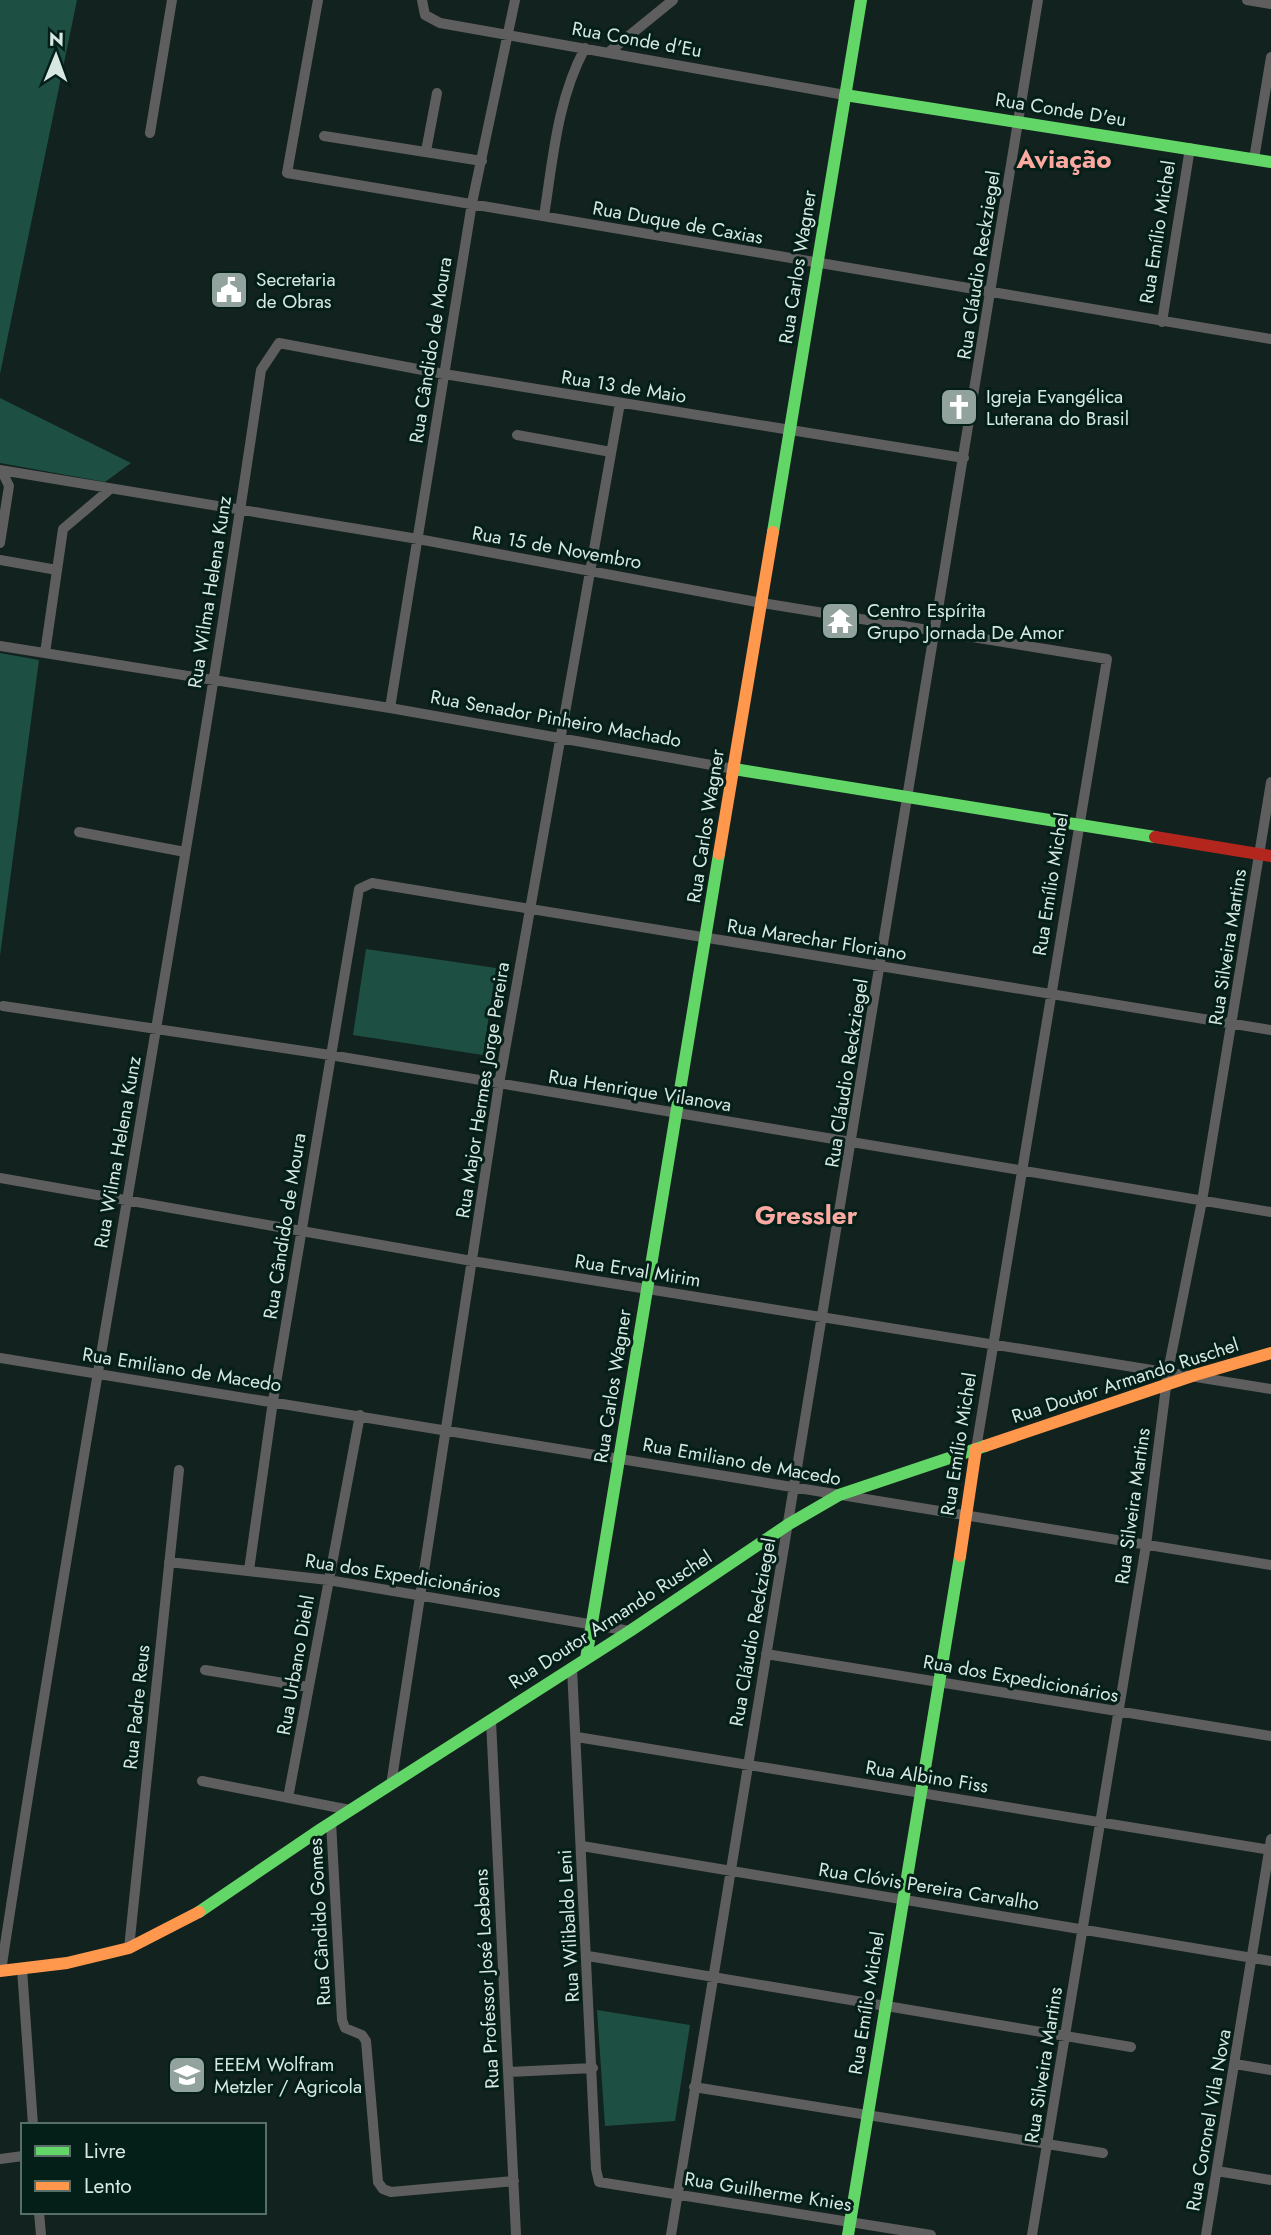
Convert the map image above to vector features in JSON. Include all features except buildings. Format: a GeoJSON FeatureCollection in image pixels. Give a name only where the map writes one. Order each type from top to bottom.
{"type":"FeatureCollection","features":[{"type":"Feature","properties":{"kind":"main road","name":"Rua Carlos Wagner"},"geometry":{"type":"LineString","coordinates":[[586,1659],[861,0]]}},
{"type":"Feature","properties":{"kind":"main road","name":"Rua Conde D'eu"},"geometry":{"type":"LineString","coordinates":[[845,95],[1271,162]]}},
{"type":"Feature","properties":{"kind":"main road","name":"Rua Senador Pinheiro Machado"},"geometry":{"type":"LineString","coordinates":[[734,769],[1265,855]]}},
{"type":"Feature","properties":{"kind":"main road","name":"Rua Doutor Armando Ruschel"},"geometry":{"type":"LineString","coordinates":[[0,1971],[66,1964],[129,1948],[200,1912],[331,1822],[630,1631],[789,1524],[839,1495],[1195,1375],[1271,1353]]}},
{"type":"Feature","properties":{"kind":"main road","name":"Rua Emílio Michel"},"geometry":{"type":"LineString","coordinates":[[849,2229],[920,1793],[942,1682],[976,1449]]}},
{"type":"Feature","properties":{"kind":"street"},"geometry":{"type":"LineString","coordinates":[[149,133],[172,0]]}},
{"type":"Feature","properties":{"kind":"street","name":"Rua Duque de Caxias"},"geometry":{"type":"LineString","coordinates":[[318,0],[287,173],[1271,340]]}},
{"type":"Feature","properties":{"kind":"street","name":"Rua Conde d'Eu"},"geometry":{"type":"LineString","coordinates":[[422,0],[425,15],[440,23],[845,95]]}},
{"type":"Feature","properties":{"kind":"street","name":"Rua Cândido de Moura"},"geometry":{"type":"LineString","coordinates":[[390,708],[472,204],[515,0]]}},
{"type":"Feature","properties":{"kind":"street"},"geometry":{"type":"LineString","coordinates":[[609,52],[673,0]]}},
{"type":"Feature","properties":{"kind":"street","name":"Rua Cláudio Reckziegel"},"geometry":{"type":"LineString","coordinates":[[671,2235],[1038,0]]}},
{"type":"Feature","properties":{"kind":"street"},"geometry":{"type":"LineString","coordinates":[[1247,0],[1271,4]]}},
{"type":"Feature","properties":{"kind":"street"},"geometry":{"type":"LineString","coordinates":[[544,216],[559,118],[572,72],[585,48]]}},
{"type":"Feature","properties":{"kind":"street"},"geometry":{"type":"LineString","coordinates":[[1254,159],[1271,57]]}},
{"type":"Feature","properties":{"kind":"street"},"geometry":{"type":"LineString","coordinates":[[426,151],[437,93]]}},
{"type":"Feature","properties":{"kind":"street"},"geometry":{"type":"LineString","coordinates":[[324,136],[482,160]]}},
{"type":"Feature","properties":{"kind":"street","name":"Rua Emílio Michel"},"geometry":{"type":"LineString","coordinates":[[1162,321],[1190,148]]}},
{"type":"Feature","properties":{"kind":"street","name":"Rua 13 de Maio"},"geometry":{"type":"LineString","coordinates":[[279,343],[444,374],[964,458]]}},
{"type":"Feature","properties":{"kind":"street","name":"Rua Wilma Helena Kunz"},"geometry":{"type":"LineString","coordinates":[[0,1971],[96,1374],[240,512],[261,370],[279,343]]}},
{"type":"Feature","properties":{"kind":"street","name":"Rua Major Hermes Jorge Pereira"},"geometry":{"type":"LineString","coordinates":[[391,1785],[499,1084],[620,403]]}},
{"type":"Feature","properties":{"kind":"street"},"geometry":{"type":"LineString","coordinates":[[517,435],[611,452]]}},
{"type":"Feature","properties":{"kind":"street"},"geometry":{"type":"LineString","coordinates":[[0,543],[9,486],[1,471]]}},
{"type":"Feature","properties":{"kind":"street","name":"Rua 15 de Novembro"},"geometry":{"type":"LineString","coordinates":[[1,471],[418,540],[762,603],[1107,659]]}},
{"type":"Feature","properties":{"kind":"street"},"geometry":{"type":"LineString","coordinates":[[45,653],[64,529],[109,490]]}},
{"type":"Feature","properties":{"kind":"street"},"geometry":{"type":"LineString","coordinates":[[0,561],[57,570]]}},
{"type":"Feature","properties":{"kind":"street","name":"Rua Senador Pinheiro Machado"},"geometry":{"type":"LineString","coordinates":[[0,646],[390,708],[734,769]]}},
{"type":"Feature","properties":{"kind":"street","name":"Rua Emílio Michel"},"geometry":{"type":"LineString","coordinates":[[976,1449],[1107,659]]}},
{"type":"Feature","properties":{"kind":"street","name":"Rua Silveira Martins"},"geometry":{"type":"LineString","coordinates":[[1032,2235],[1146,1545],[1168,1371],[1265,855],[1271,782]]}},
{"type":"Feature","properties":{"kind":"street"},"geometry":{"type":"LineString","coordinates":[[79,832],[184,852]]}},
{"type":"Feature","properties":{"kind":"street","name":"Rua Marechar Floriano"},"geometry":{"type":"LineString","coordinates":[[359,889],[372,883],[1271,1030]]}},
{"type":"Feature","properties":{"kind":"street","name":"Rua Cândido de Moura"},"geometry":{"type":"LineString","coordinates":[[249,1570],[273,1401],[359,889]]}},
{"type":"Feature","properties":{"kind":"street","name":"Rua Henrique Vilanova"},"geometry":{"type":"LineString","coordinates":[[3,1006],[330,1055],[1271,1212]]}},
{"type":"Feature","properties":{"kind":"street","name":"Rua Erval Mirim"},"geometry":{"type":"LineString","coordinates":[[0,1178],[472,1261],[1271,1389]]}},
{"type":"Feature","properties":{"kind":"street","name":"Rua Emiliano de Macedo"},"geometry":{"type":"LineString","coordinates":[[0,1358],[1271,1565]]}},
{"type":"Feature","properties":{"kind":"street","name":"Rua Urbano Diehl"},"geometry":{"type":"LineString","coordinates":[[288,1798],[360,1415]]}},
{"type":"Feature","properties":{"kind":"street","name":"Rua Padre Reus"},"geometry":{"type":"LineString","coordinates":[[129,1948],[179,1470]]}},
{"type":"Feature","properties":{"kind":"street","name":"Rua dos Expedicionários"},"geometry":{"type":"LineString","coordinates":[[169,1562],[328,1580],[630,1631]]}},
{"type":"Feature","properties":{"kind":"street","name":"Rua dos Expedicionários"},"geometry":{"type":"LineString","coordinates":[[766,1654],[1271,1736]]}},
{"type":"Feature","properties":{"kind":"street","name":"Rua Wilibaldo Leni"},"geometry":{"type":"LineString","coordinates":[[572,1668],[596,2169],[599,2182]]}},
{"type":"Feature","properties":{"kind":"street"},"geometry":{"type":"LineString","coordinates":[[205,1670],[308,1687]]}},
{"type":"Feature","properties":{"kind":"street","name":"Rua Professor José Loebens"},"geometry":{"type":"LineString","coordinates":[[491,1721],[516,2235]]}},
{"type":"Feature","properties":{"kind":"street","name":"Rua Albino Fiss"},"geometry":{"type":"LineString","coordinates":[[577,1737],[1270,1850]]}},
{"type":"Feature","properties":{"kind":"street"},"geometry":{"type":"LineString","coordinates":[[202,1781],[350,1810]]}},
{"type":"Feature","properties":{"kind":"street","name":"Rua Cândido Gomes"},"geometry":{"type":"LineString","coordinates":[[331,1822],[342,2020],[345,2028],[362,2035],[366,2041],[377,2174],[383,2189],[391,2192],[514,2182]]}},
{"type":"Feature","properties":{"kind":"street","name":"Rua Coronel Vila Nova"},"geometry":{"type":"LineString","coordinates":[[1206,2235],[1271,1839]]}},
{"type":"Feature","properties":{"kind":"street","name":"Rua Clóvis Pereira Carvalho"},"geometry":{"type":"LineString","coordinates":[[582,1846],[1271,1961]]}},
{"type":"Feature","properties":{"kind":"street"},"geometry":{"type":"LineString","coordinates":[[587,1956],[1131,2047]]}},
{"type":"Feature","properties":{"kind":"street"},"geometry":{"type":"LineString","coordinates":[[22,1969],[33,2123]]}},
{"type":"Feature","properties":{"kind":"street"},"geometry":{"type":"LineString","coordinates":[[1235,2064],[1271,2070]]}},
{"type":"Feature","properties":{"kind":"street"},"geometry":{"type":"LineString","coordinates":[[509,2072],[593,2068]]}},
{"type":"Feature","properties":{"kind":"street"},"geometry":{"type":"LineString","coordinates":[[694,2087],[1103,2153]]}},
{"type":"Feature","properties":{"kind":"street"},"geometry":{"type":"LineString","coordinates":[[0,2159],[21,2156]]}},
{"type":"Feature","properties":{"kind":"street"},"geometry":{"type":"LineString","coordinates":[[1217,2171],[1271,2180]]}},
{"type":"Feature","properties":{"kind":"street","name":"Rua Guilherme Knies"},"geometry":{"type":"LineString","coordinates":[[599,2182],[679,2194],[849,2229],[931,2235]]}},
{"type":"Feature","properties":{"kind":"street"},"geometry":{"type":"LineString","coordinates":[[39,2214],[41,2235]]}},
{"type":"Feature","properties":{"kind":"green space"},"geometry":{"type":"Polygon","coordinates":[[[0,0],[77,0],[0,374],[0,0]]]}},
{"type":"Feature","properties":{"kind":"green space"},"geometry":{"type":"Polygon","coordinates":[[[0,398],[131,463],[105,482],[0,463],[0,398]]]}},
{"type":"Feature","properties":{"kind":"green space"},"geometry":{"type":"Polygon","coordinates":[[[0,653],[39,660],[0,956],[0,653]]]}},
{"type":"Feature","properties":{"kind":"green space"},"geometry":{"type":"Polygon","coordinates":[[[366,949],[496,968],[483,1055],[353,1035],[366,949]]]}},
{"type":"Feature","properties":{"kind":"green space"},"geometry":{"type":"Polygon","coordinates":[[[597,2010],[690,2025],[675,2121],[605,2126],[597,2010]]]}},
{"type":"Feature","properties":{"kind":"traffic: fast"},"geometry":{"type":"LineString","coordinates":[[773,532],[861,0]]}},
{"type":"Feature","properties":{"kind":"traffic: fast"},"geometry":{"type":"LineString","coordinates":[[845,95],[1271,162]]}},
{"type":"Feature","properties":{"kind":"traffic: fast"},"geometry":{"type":"LineString","coordinates":[[734,769],[1155,837]]}},
{"type":"Feature","properties":{"kind":"traffic: fast"},"geometry":{"type":"LineString","coordinates":[[586,1659],[719,854]]}},
{"type":"Feature","properties":{"kind":"traffic: fast"},"geometry":{"type":"LineString","coordinates":[[199,1912],[321,1829],[630,1631],[789,1524],[839,1495],[985,1446]]}},
{"type":"Feature","properties":{"kind":"traffic: fast"},"geometry":{"type":"LineString","coordinates":[[848,2235],[960,1556]]}},
{"type":"Feature","properties":{"kind":"traffic: slow"},"geometry":{"type":"LineString","coordinates":[[719,854],[773,532]]}},
{"type":"Feature","properties":{"kind":"traffic: slow"},"geometry":{"type":"LineString","coordinates":[[985,1446],[1195,1375],[1271,1353]]}},
{"type":"Feature","properties":{"kind":"traffic: slow"},"geometry":{"type":"LineString","coordinates":[[960,1556],[976,1449]]}},
{"type":"Feature","properties":{"kind":"traffic: slow"},"geometry":{"type":"LineString","coordinates":[[0,1971],[67,1963],[129,1948],[199,1912]]}},
{"type":"Feature","properties":{"kind":"traffic: jam"},"geometry":{"type":"LineString","coordinates":[[1155,837],[1271,856]]}},
{"type":"Feature","properties":{"kind":"place","name":"Secretaria de Obras"},"geometry":{"type":"Point","coordinates":[229,290]}},
{"type":"Feature","properties":{"kind":"place","name":"Igreja Evangélica Luterana do Brasil"},"geometry":{"type":"Point","coordinates":[959,407]}},
{"type":"Feature","properties":{"kind":"place","name":"Centro Espírita Grupo Jornada De Amor"},"geometry":{"type":"Point","coordinates":[840,621]}},
{"type":"Feature","properties":{"kind":"place","name":"EEEM Wolfram Metzler / Agricola"},"geometry":{"type":"Point","coordinates":[187,2075]}},
{"type":"Feature","properties":{"kind":"district","name":"Aviação"},"geometry":{"type":"Point","coordinates":[1064,159]}},
{"type":"Feature","properties":{"kind":"district","name":"Gressler"},"geometry":{"type":"Point","coordinates":[806,1215]}}]}
